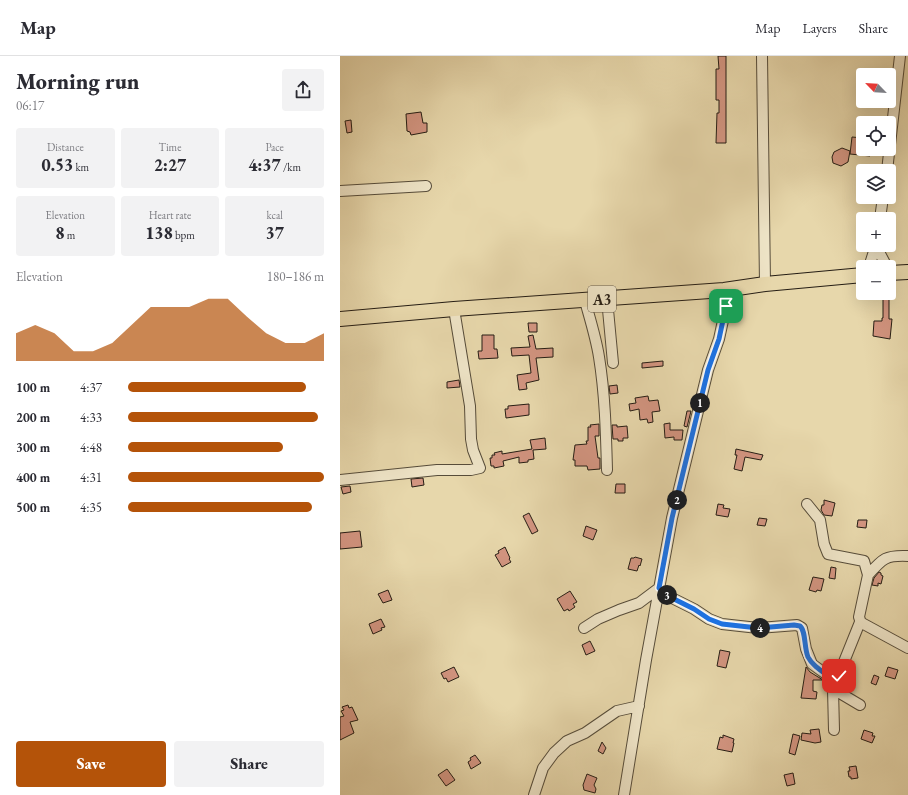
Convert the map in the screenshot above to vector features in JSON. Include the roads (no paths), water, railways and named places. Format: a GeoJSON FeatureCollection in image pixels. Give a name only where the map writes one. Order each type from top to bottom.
{"type":"FeatureCollection","features":[{"type":"Feature","properties":{"kind":"highway"},"geometry":{"type":"LineString","coordinates":[[896,271],[908,272]]}},
{"type":"Feature","properties":{"kind":"highway","name":"A3"},"geometry":{"type":"LineString","coordinates":[[340,319],[454,309],[585,301],[724,290],[764,284],[856,277]]}},
{"type":"Feature","properties":{"kind":"street"},"geometry":{"type":"LineString","coordinates":[[762,56],[764,284]]}},
{"type":"Feature","properties":{"kind":"street"},"geometry":{"type":"LineString","coordinates":[[888,164],[900,56]]}},
{"type":"Feature","properties":{"kind":"street"},"geometry":{"type":"LineString","coordinates":[[340,191],[426,186]]}},
{"type":"Feature","properties":{"kind":"street"},"geometry":{"type":"LineString","coordinates":[[624,795],[672,518],[708,370],[719,339],[727,302],[724,290]]}},
{"type":"Feature","properties":{"kind":"street"},"geometry":{"type":"LineString","coordinates":[[607,299],[613,364]]}},
{"type":"Feature","properties":{"kind":"street"},"geometry":{"type":"LineString","coordinates":[[585,301],[599,356],[605,414],[607,470]]}},
{"type":"Feature","properties":{"kind":"street"},"geometry":{"type":"LineString","coordinates":[[340,480],[437,470],[471,470],[480,468],[472,444],[470,406],[454,309]]}},
{"type":"Feature","properties":{"kind":"street"},"geometry":{"type":"LineString","coordinates":[[807,504],[820,520],[824,544],[828,554],[864,561],[868,574],[859,617],[861,623],[908,648]]}},
{"type":"Feature","properties":{"kind":"street"},"geometry":{"type":"LineString","coordinates":[[868,574],[880,561],[892,556],[908,556]]}},
{"type":"Feature","properties":{"kind":"street"},"geometry":{"type":"LineString","coordinates":[[584,628],[598,619],[639,603],[659,588]]}},
{"type":"Feature","properties":{"kind":"street"},"geometry":{"type":"LineString","coordinates":[[659,588],[672,598],[694,609],[709,619],[722,624],[758,628],[794,625],[800,626],[803,631],[808,656],[812,664],[834,680],[834,730]]}},
{"type":"Feature","properties":{"kind":"street"},"geometry":{"type":"LineString","coordinates":[[833,689],[860,622],[861,623]]}},
{"type":"Feature","properties":{"kind":"street"},"geometry":{"type":"LineString","coordinates":[[833,689],[860,705]]}},
{"type":"Feature","properties":{"kind":"street"},"geometry":{"type":"LineString","coordinates":[[534,795],[543,768],[554,754],[568,741],[585,733],[617,711],[639,706]]}}]}
